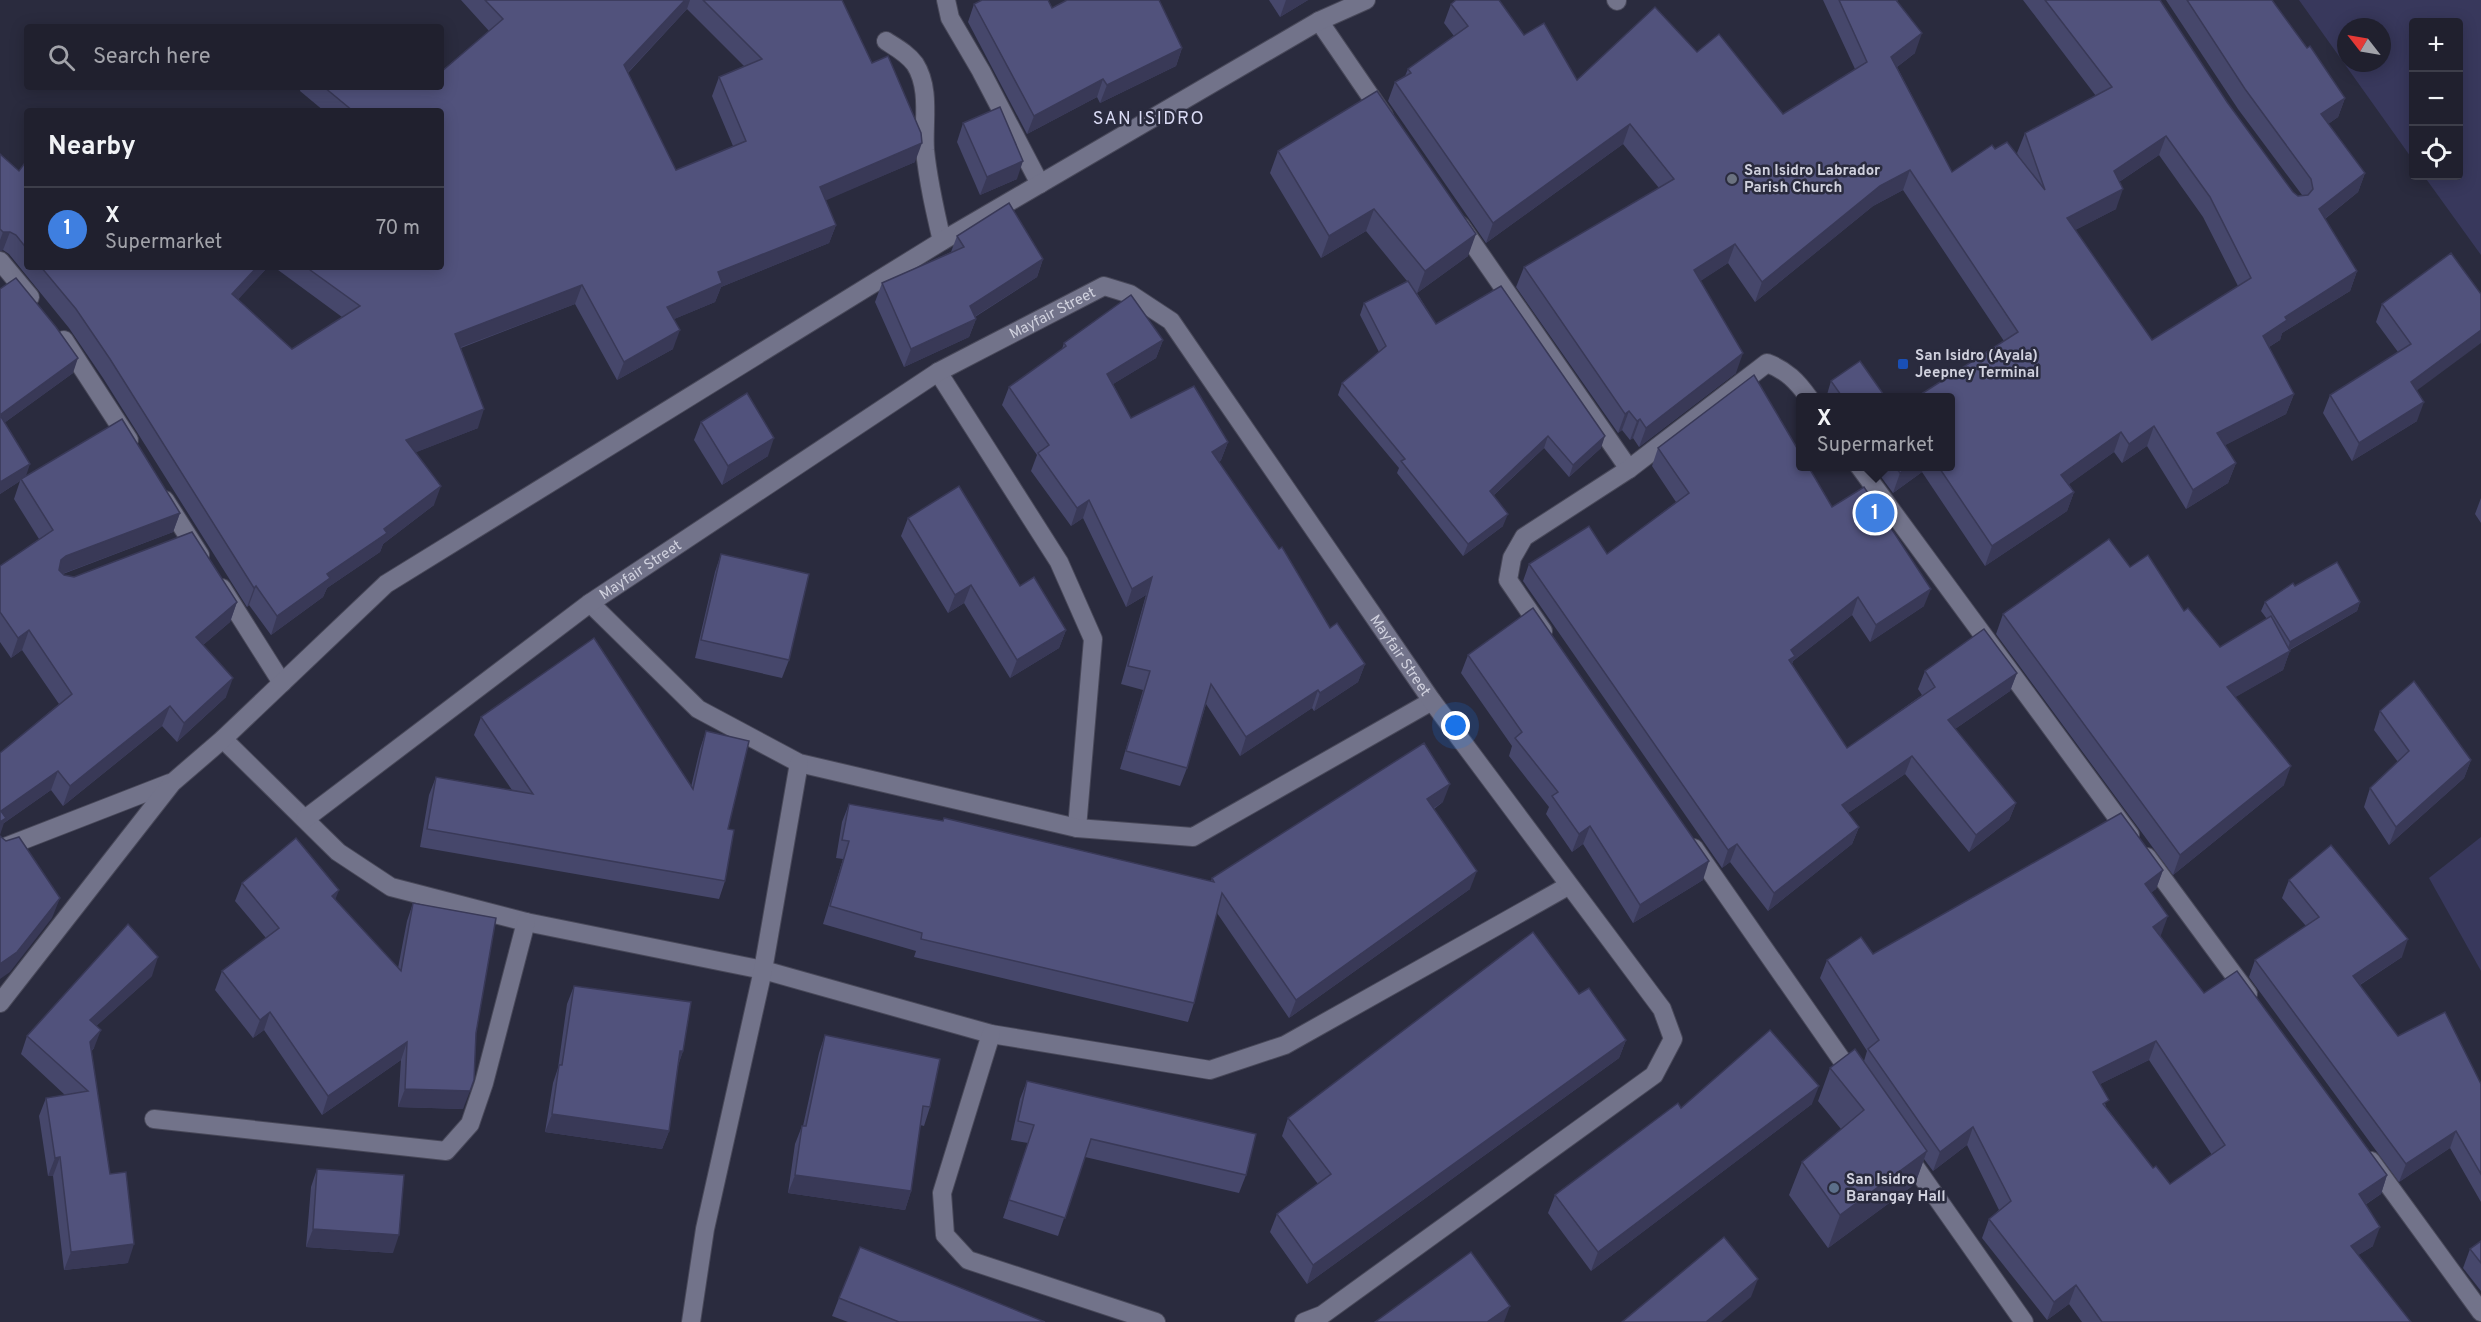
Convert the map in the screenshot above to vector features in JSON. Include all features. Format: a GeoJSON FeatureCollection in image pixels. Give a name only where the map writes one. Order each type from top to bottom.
{"type":"FeatureCollection","features":[{"type":"Feature","properties":{"kind":"street"},"geometry":{"type":"LineString","coordinates":[[946,0],[950,18],[981,71],[1040,184]]}},
{"type":"Feature","properties":{"kind":"street"},"geometry":{"type":"LineString","coordinates":[[0,1003],[171,783],[223,739],[386,584],[942,241],[1319,21],[1366,0]]}},
{"type":"Feature","properties":{"kind":"street"},"geometry":{"type":"LineString","coordinates":[[1319,21],[1393,128]]}},
{"type":"Feature","properties":{"kind":"street"},"geometry":{"type":"LineString","coordinates":[[886,42],[908,55],[920,75],[924,100],[925,148],[929,184],[942,241]]}},
{"type":"Feature","properties":{"kind":"street"},"geometry":{"type":"LineString","coordinates":[[1447,206],[1629,469]]}},
{"type":"Feature","properties":{"kind":"street"},"geometry":{"type":"LineString","coordinates":[[0,261],[39,308]]}},
{"type":"Feature","properties":{"kind":"street","name":"Mayfair Street"},"geometry":{"type":"LineString","coordinates":[[305,819],[590,603],[938,372],[1104,286],[1130,294],[1171,321],[1432,701],[1662,1009],[1673,1039],[1654,1075],[1332,1308],[1304,1322]]}},
{"type":"Feature","properties":{"kind":"street"},"geometry":{"type":"LineString","coordinates":[[53,326],[94,384],[138,455]]}},
{"type":"Feature","properties":{"kind":"street"},"geometry":{"type":"LineString","coordinates":[[1556,649],[1508,580],[1512,558],[1524,537],[1629,469],[1767,363],[1780,368],[1795,379],[1805,393]]}},
{"type":"Feature","properties":{"kind":"street"},"geometry":{"type":"LineString","coordinates":[[938,372],[1059,562],[1093,639],[1077,828]]}},
{"type":"Feature","properties":{"kind":"street"},"geometry":{"type":"LineString","coordinates":[[1863,471],[2255,1004]]}},
{"type":"Feature","properties":{"kind":"street"},"geometry":{"type":"LineString","coordinates":[[157,485],[282,683]]}},
{"type":"Feature","properties":{"kind":"street"},"geometry":{"type":"LineString","coordinates":[[170,546],[190,538]]}},
{"type":"Feature","properties":{"kind":"street"},"geometry":{"type":"LineString","coordinates":[[590,603],[698,709],[799,763],[1077,828],[1193,837],[1432,701]]}},
{"type":"Feature","properties":{"kind":"street"},"geometry":{"type":"LineString","coordinates":[[223,739],[338,852],[391,887],[526,922],[763,970],[991,1034],[1210,1070],[1285,1045],[1568,886]]}},
{"type":"Feature","properties":{"kind":"street"},"geometry":{"type":"LineString","coordinates":[[691,1322],[705,1229],[763,970],[799,763]]}},
{"type":"Feature","properties":{"kind":"street"},"geometry":{"type":"LineString","coordinates":[[0,849],[171,783]]}},
{"type":"Feature","properties":{"kind":"street"},"geometry":{"type":"LineString","coordinates":[[1684,834],[1868,1098]]}},
{"type":"Feature","properties":{"kind":"street"},"geometry":{"type":"LineString","coordinates":[[154,1119],[446,1151],[470,1124],[484,1083],[526,922]]}},
{"type":"Feature","properties":{"kind":"street"},"geometry":{"type":"LineString","coordinates":[[991,1034],[942,1193],[945,1235],[968,1260],[1156,1322]]}},
{"type":"Feature","properties":{"kind":"street"},"geometry":{"type":"LineString","coordinates":[[1895,1137],[2024,1322]]}},
{"type":"Feature","properties":{"kind":"street"},"geometry":{"type":"LineString","coordinates":[[2361,1148],[2481,1312]]}},
{"type":"Feature","properties":{"kind":"shaded area"},"geometry":{"type":"Polygon","coordinates":[[[2299,0],[2481,0],[2481,255],[2427,180],[2463,180],[2463,18],[2409,18],[2409,154],[2350,72],[2391,72],[2391,18],[2337,18],[2337,53],[2299,0]]]}},
{"type":"Feature","properties":{"kind":"shaded area"},"geometry":{"type":"Polygon","coordinates":[[[2481,837],[2481,971],[2429,878],[2481,837]]]}},
{"type":"Feature","properties":{"kind":"building"},"geometry":{"type":"Polygon","coordinates":[[[485,0],[685,0],[624,65],[676,170],[746,141],[719,77],[762,59],[703,0],[842,0],[872,63],[888,56],[921,133],[922,143],[820,187],[836,225],[718,272],[722,283],[667,307],[680,330],[624,362],[582,285],[455,334],[484,409],[406,440],[441,486],[384,529],[387,533],[327,574],[330,578],[277,616],[256,586],[254,588],[110,359],[76,309],[44,270],[254,270],[232,294],[292,349],[360,306],[310,270],[444,270],[444,108],[349,108],[328,90],[444,90],[444,69],[503,19],[485,0]]]}},
{"type":"Feature","properties":{"kind":"building"},"geometry":{"type":"Polygon","coordinates":[[[982,0],[1048,0],[1052,8],[1067,0],[1159,0],[1182,48],[1107,85],[1103,79],[1034,116],[974,4],[982,0]]]}},
{"type":"Feature","properties":{"kind":"building"},"geometry":{"type":"Polygon","coordinates":[[[1456,0],[1499,0],[1524,35],[1544,23],[1577,80],[1655,7],[1697,52],[1719,34],[1783,114],[1867,62],[1839,0],[1896,0],[1922,33],[1891,57],[1952,172],[1992,145],[1995,149],[2007,142],[2045,190],[2025,133],[2112,87],[2045,0],[2160,0],[2227,102],[2293,192],[2298,196],[2308,195],[2313,189],[2311,179],[2245,89],[2187,0],[2272,0],[2307,48],[2310,46],[2345,98],[2321,114],[2365,173],[2319,209],[2357,271],[2285,317],[2287,320],[2263,336],[2294,394],[2217,433],[2236,463],[2193,490],[2154,426],[2129,444],[2121,432],[2061,475],[2074,492],[1992,546],[1941,471],[1955,471],[1955,393],[1923,393],[2018,332],[1910,170],[1880,186],[1762,282],[1735,244],[1694,270],[1743,353],[1646,428],[1640,419],[1637,421],[1629,411],[1625,414],[1524,267],[1674,179],[1630,124],[1493,223],[1395,82],[1411,73],[1408,69],[1468,26],[1451,4],[1456,0]],[[2166,136],[2114,171],[2123,189],[2067,218],[2152,340],[2251,278],[2210,197],[2166,136]]]}},
{"type":"Feature","properties":{"kind":"building"},"geometry":{"type":"Polygon","coordinates":[[[1377,91],[1476,234],[1425,271],[1374,209],[1329,236],[1278,151],[1377,91]]]}},
{"type":"Feature","properties":{"kind":"building"},"geometry":{"type":"Polygon","coordinates":[[[1000,107],[1023,161],[987,177],[963,123],[1000,107]]]}},
{"type":"Feature","properties":{"kind":"building"},"geometry":{"type":"Polygon","coordinates":[[[0,154],[19,171],[24,164],[24,245],[16,235],[0,229],[0,154]]]}},
{"type":"Feature","properties":{"kind":"building"},"geometry":{"type":"Polygon","coordinates":[[[1009,203],[1043,259],[970,306],[976,319],[911,349],[882,283],[964,247],[957,236],[1009,203]]]}},
{"type":"Feature","properties":{"kind":"building"},"geometry":{"type":"Polygon","coordinates":[[[2451,253],[2481,294],[2481,330],[2411,382],[2424,402],[2359,443],[2330,395],[2411,344],[2382,304],[2451,253]]]}},
{"type":"Feature","properties":{"kind":"building"},"geometry":{"type":"Polygon","coordinates":[[[16,278],[78,358],[0,415],[0,289],[16,278]]]}},
{"type":"Feature","properties":{"kind":"building"},"geometry":{"type":"Polygon","coordinates":[[[1408,281],[1436,324],[1501,286],[1605,436],[1573,465],[1548,436],[1490,491],[1508,514],[1468,544],[1401,461],[1405,459],[1342,383],[1386,346],[1364,303],[1408,281]]]}},
{"type":"Feature","properties":{"kind":"building"},"geometry":{"type":"Polygon","coordinates":[[[1131,295],[1163,340],[1107,374],[1131,418],[1194,386],[1228,442],[1212,452],[1279,549],[1282,547],[1330,628],[1337,623],[1365,664],[1320,693],[1318,690],[1246,737],[1211,684],[1187,768],[1126,751],[1150,671],[1128,666],[1152,577],[1132,589],[1089,500],[1077,508],[1038,453],[1049,445],[1009,387],[1066,346],[1064,343],[1131,295]]]}},
{"type":"Feature","properties":{"kind":"building"},"geometry":{"type":"Polygon","coordinates":[[[1860,361],[1882,393],[1839,393],[1831,381],[1860,361]]]}},
{"type":"Feature","properties":{"kind":"building"},"geometry":{"type":"Polygon","coordinates":[[[1754,375],[1796,446],[1796,471],[1811,471],[1832,507],[1864,487],[1931,589],[1876,625],[1858,597],[1791,650],[1795,656],[1789,660],[1847,748],[1935,687],[1925,671],[1984,629],[2017,673],[1948,720],[2016,803],[1976,835],[1912,756],[1842,805],[1859,827],[1774,893],[1737,844],[1728,850],[1529,564],[1589,526],[1607,554],[1689,493],[1658,448],[1754,375]]]}},
{"type":"Feature","properties":{"kind":"building"},"geometry":{"type":"Polygon","coordinates":[[[747,393],[774,438],[728,466],[701,422],[747,393]]]}},
{"type":"Feature","properties":{"kind":"building"},"geometry":{"type":"Polygon","coordinates":[[[0,415],[30,464],[0,482],[0,415]]]}},
{"type":"Feature","properties":{"kind":"building"},"geometry":{"type":"Polygon","coordinates":[[[122,419],[180,513],[66,556],[61,560],[59,570],[64,575],[74,577],[192,532],[237,602],[196,637],[233,678],[184,723],[170,706],[70,786],[58,771],[1,811],[6,818],[0,822],[0,753],[72,694],[29,630],[18,638],[0,612],[0,566],[53,530],[21,479],[122,419]]]}},
{"type":"Feature","properties":{"kind":"building"},"geometry":{"type":"Polygon","coordinates":[[[959,486],[1020,586],[1034,577],[1066,630],[1017,660],[971,585],[955,595],[908,518],[959,486]]]}},
{"type":"Feature","properties":{"kind":"building"},"geometry":{"type":"Polygon","coordinates":[[[2109,539],[2130,567],[2148,555],[2184,611],[2188,608],[2220,647],[2271,616],[2290,651],[2227,687],[2291,766],[2180,855],[2003,614],[2109,539]]]}},
{"type":"Feature","properties":{"kind":"building"},"geometry":{"type":"Polygon","coordinates":[[[721,554],[809,574],[789,660],[701,640],[721,554]]]}},
{"type":"Feature","properties":{"kind":"building"},"geometry":{"type":"Polygon","coordinates":[[[2337,562],[2360,602],[2290,642],[2265,602],[2293,583],[2295,586],[2337,562]]]}},
{"type":"Feature","properties":{"kind":"building"},"geometry":{"type":"Polygon","coordinates":[[[1533,608],[1709,861],[1640,905],[1590,826],[1579,834],[1552,796],[1558,792],[1515,738],[1522,732],[1468,655],[1533,608]]]}},
{"type":"Feature","properties":{"kind":"building"},"geometry":{"type":"Polygon","coordinates":[[[594,638],[693,789],[706,731],[749,741],[728,829],[734,830],[725,881],[427,829],[436,777],[533,794],[481,717],[594,638]]]}},
{"type":"Feature","properties":{"kind":"building"},"geometry":{"type":"Polygon","coordinates":[[[2414,681],[2471,760],[2396,827],[2370,788],[2409,751],[2380,711],[2414,681]]]}},
{"type":"Feature","properties":{"kind":"building"},"geometry":{"type":"Polygon","coordinates":[[[1424,743],[1450,784],[1427,799],[1477,871],[1296,1000],[1222,893],[1194,1003],[921,939],[922,933],[830,906],[849,841],[842,840],[849,804],[943,821],[944,818],[1214,882],[1212,878],[1424,743]]]}},
{"type":"Feature","properties":{"kind":"building"},"geometry":{"type":"Polygon","coordinates":[[[2121,813],[2163,870],[2145,884],[2168,916],[2153,927],[2204,993],[2237,971],[2387,1175],[2359,1194],[2380,1227],[2351,1246],[2411,1322],[2102,1322],[2076,1285],[2054,1302],[1989,1219],[2011,1201],[1973,1127],[1940,1152],[1868,1049],[1879,1040],[1827,960],[1861,937],[1873,954],[2121,813]],[[2156,1041],[2093,1072],[2109,1100],[2103,1104],[2153,1168],[2156,1166],[2170,1184],[2225,1145],[2156,1041]]]}},
{"type":"Feature","properties":{"kind":"building"},"geometry":{"type":"Polygon","coordinates":[[[0,836],[6,841],[19,837],[60,898],[17,952],[0,964],[0,836]]]}},
{"type":"Feature","properties":{"kind":"building"},"geometry":{"type":"Polygon","coordinates":[[[296,838],[339,890],[332,896],[401,971],[413,903],[496,918],[476,1033],[474,1080],[470,1091],[405,1089],[407,1042],[328,1096],[270,1012],[260,1020],[222,971],[279,928],[242,883],[296,838]]]}},
{"type":"Feature","properties":{"kind":"building"},"geometry":{"type":"Polygon","coordinates":[[[2331,845],[2408,939],[2353,976],[2398,1036],[2445,1012],[2481,1084],[2481,1174],[2456,1131],[2406,1164],[2255,960],[2319,917],[2289,880],[2331,845]]]}},
{"type":"Feature","properties":{"kind":"building"},"geometry":{"type":"Polygon","coordinates":[[[128,924],[158,957],[90,1020],[101,1030],[90,1042],[110,1174],[126,1172],[134,1244],[71,1252],[60,1157],[55,1158],[46,1098],[88,1091],[27,1036],[128,924]]]}},
{"type":"Feature","properties":{"kind":"building"},"geometry":{"type":"Polygon","coordinates":[[[1533,932],[1579,994],[1589,988],[1626,1040],[1313,1265],[1277,1214],[1331,1174],[1288,1118],[1533,932]]]}},
{"type":"Feature","properties":{"kind":"building"},"geometry":{"type":"Polygon","coordinates":[[[574,986],[691,1002],[683,1051],[680,1051],[669,1131],[552,1114],[574,986]]]}},
{"type":"Feature","properties":{"kind":"building"},"geometry":{"type":"Polygon","coordinates":[[[1770,1030],[1819,1086],[1598,1252],[1555,1195],[1678,1103],[1681,1108],[1770,1030]]]}},
{"type":"Feature","properties":{"kind":"building"},"geometry":{"type":"Polygon","coordinates":[[[825,1035],[940,1059],[930,1107],[923,1106],[911,1191],[795,1175],[802,1126],[806,1126],[825,1035]]]}},
{"type":"Feature","properties":{"kind":"building"},"geometry":{"type":"Polygon","coordinates":[[[1855,1049],[1927,1151],[1840,1215],[1802,1162],[1864,1110],[1830,1068],[1855,1049]]]}},
{"type":"Feature","properties":{"kind":"building"},"geometry":{"type":"Polygon","coordinates":[[[1027,1081],[1256,1134],[1246,1175],[1091,1139],[1065,1218],[1009,1200],[1034,1125],[1018,1121],[1027,1081]]]}},
{"type":"Feature","properties":{"kind":"building"},"geometry":{"type":"Polygon","coordinates":[[[317,1169],[404,1175],[399,1235],[313,1229],[317,1169]]]}},
{"type":"Feature","properties":{"kind":"building"},"geometry":{"type":"Polygon","coordinates":[[[1724,1237],[1758,1279],[1706,1322],[1622,1322],[1724,1237]]]}},
{"type":"Feature","properties":{"kind":"building"},"geometry":{"type":"Polygon","coordinates":[[[2481,1241],[2481,1263],[2470,1249],[2481,1241]]]}},
{"type":"Feature","properties":{"kind":"building"},"geometry":{"type":"Polygon","coordinates":[[[860,1247],[1045,1322],[899,1322],[839,1298],[860,1247]]]}},
{"type":"Feature","properties":{"kind":"building"},"geometry":{"type":"Polygon","coordinates":[[[1471,1252],[1510,1306],[1487,1322],[1375,1322],[1471,1252]]]}},
{"type":"Feature","properties":{"kind":"place","name":"San Isidro Labrador Parish Church"},"geometry":{"type":"Point","coordinates":[1732,179]}},
{"type":"Feature","properties":{"kind":"place","name":"San Isidro (Ayala) Jeepney Terminal"},"geometry":{"type":"Point","coordinates":[1903,364]}},
{"type":"Feature","properties":{"kind":"place","name":"X"},"geometry":{"type":"Point","coordinates":[1875,513]}},
{"type":"Feature","properties":{"kind":"place","name":"San Isidro Barangay Hall"},"geometry":{"type":"Point","coordinates":[1834,1188]}},
{"type":"Feature","properties":{"kind":"district","name":"SAN ISIDRO"},"geometry":{"type":"Point","coordinates":[1149,118]}}]}
